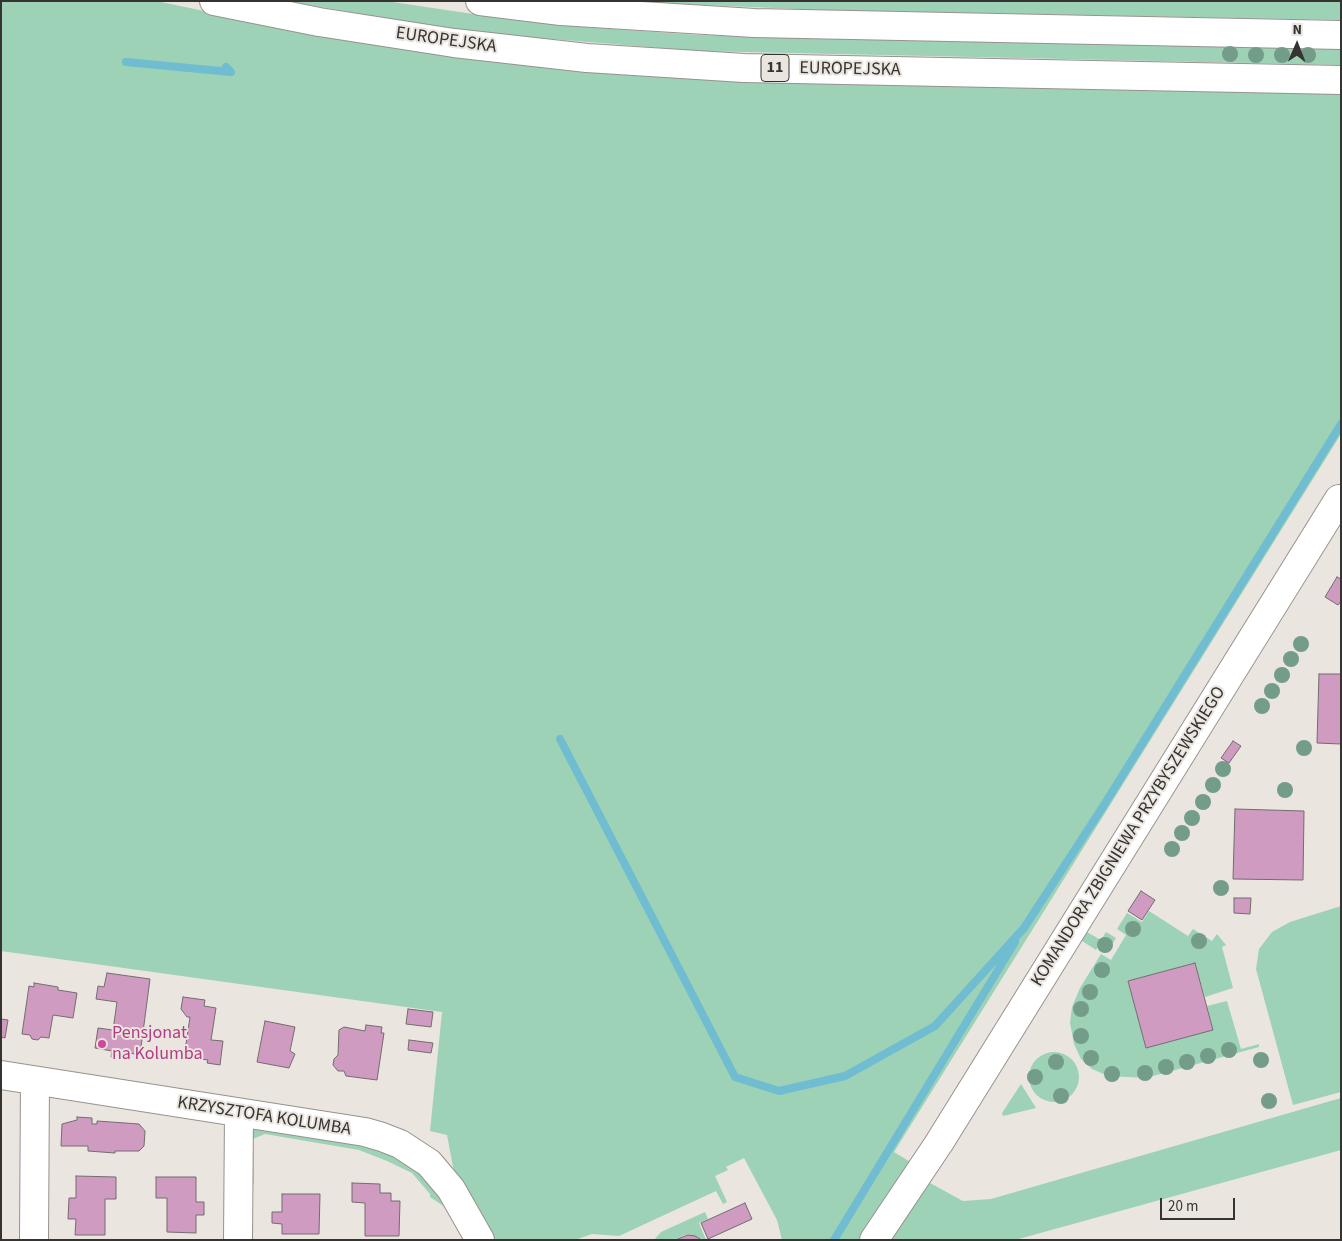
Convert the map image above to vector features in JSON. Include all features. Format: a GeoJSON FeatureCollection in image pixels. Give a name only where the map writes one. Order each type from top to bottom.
{"type":"FeatureCollection","features":[{"type":"Feature","properties":{"kind":"main road","name":"EUROPEJSKA"},"geometry":{"type":"LineString","coordinates":[[214,1],[310,20],[437,41],[587,58],[762,68],[1341,80]]}},
{"type":"Feature","properties":{"kind":"main road"},"geometry":{"type":"LineString","coordinates":[[480,1],[561,11],[754,23],[1341,35]]}},
{"type":"Feature","properties":{"kind":"main road","name":"KOMANDORA ZBIGNIEWA PRZYBYSZEWSKIEGO"},"geometry":{"type":"LineString","coordinates":[[874,1240],[918,1175],[1339,499]]}},
{"type":"Feature","properties":{"kind":"main road","name":"KRZYSZTOFA KOLUMBA"},"geometry":{"type":"LineString","coordinates":[[1,1075],[365,1132],[400,1144],[417,1154],[441,1176],[463,1228],[480,1240]]}},
{"type":"Feature","properties":{"kind":"main road"},"geometry":{"type":"LineString","coordinates":[[34,1240],[35,1080]]}},
{"type":"Feature","properties":{"kind":"main road"},"geometry":{"type":"LineString","coordinates":[[238,1240],[239,1113]]}},
{"type":"Feature","properties":{"kind":"green space"},"geometry":{"type":"Polygon","coordinates":[[[1,1],[156,1],[355,42],[483,61],[696,79],[839,84],[1341,93],[1341,434],[894,1152],[912,1163],[861,1240],[782,1240],[777,1220],[744,1158],[726,1167],[728,1170],[715,1176],[727,1202],[723,1204],[716,1191],[619,1236],[592,1234],[575,1240],[491,1240],[454,1172],[447,1135],[430,1131],[442,1012],[1,951],[1,1]]]}},
{"type":"Feature","properties":{"kind":"green space"},"geometry":{"type":"Polygon","coordinates":[[[286,1],[386,1],[493,17],[584,27],[699,35],[1341,48],[1341,65],[698,51],[491,34],[286,1]]]}},
{"type":"Feature","properties":{"kind":"green space"},"geometry":{"type":"Polygon","coordinates":[[[607,1],[1341,1],[1341,20],[822,10],[607,1]]]}},
{"type":"Feature","properties":{"kind":"green space"},"geometry":{"type":"Polygon","coordinates":[[[1341,906],[1341,1092],[1293,1105],[1256,969],[1259,949],[1272,932],[1290,922],[1341,906]]]}},
{"type":"Feature","properties":{"kind":"green space"},"geometry":{"type":"Polygon","coordinates":[[[1149,911],[1188,936],[1193,929],[1212,941],[1217,934],[1226,945],[1222,947],[1233,988],[1205,997],[1195,963],[1128,981],[1146,1048],[1213,1030],[1207,1006],[1227,1001],[1241,1049],[1259,1044],[1259,1047],[1146,1078],[1108,1076],[1092,1069],[1081,1059],[1074,1044],[1070,1023],[1072,1007],[1080,988],[1101,954],[1111,960],[1126,935],[1117,929],[1127,913],[1142,922],[1149,911]]]}},
{"type":"Feature","properties":{"kind":"green space"},"geometry":{"type":"Polygon","coordinates":[[[1085,931],[1101,940],[1106,932],[1116,938],[1108,951],[1099,945],[1096,950],[1079,939],[1085,931]]]}},
{"type":"Feature","properties":{"kind":"green space"},"geometry":{"type":"Polygon","coordinates":[[[1049,1052],[1059,1052],[1072,1059],[1079,1072],[1079,1082],[1072,1095],[1059,1102],[1049,1102],[1040,1098],[1033,1091],[1029,1082],[1029,1072],[1033,1063],[1040,1056],[1049,1052]]]}},
{"type":"Feature","properties":{"kind":"green space"},"geometry":{"type":"Polygon","coordinates":[[[1021,1084],[1036,1108],[1003,1116],[1002,1113],[1021,1084]]]}},
{"type":"Feature","properties":{"kind":"green space"},"geometry":{"type":"Polygon","coordinates":[[[1341,1098],[1341,1150],[1015,1240],[888,1240],[928,1182],[963,1201],[991,1199],[1341,1098]]]}},
{"type":"Feature","properties":{"kind":"green space"},"geometry":{"type":"Polygon","coordinates":[[[254,1128],[360,1143],[389,1152],[425,1175],[448,1209],[430,1197],[430,1194],[412,1173],[387,1161],[359,1150],[265,1134],[253,1139],[254,1184],[248,1184],[249,1134],[254,1128]]]}},
{"type":"Feature","properties":{"kind":"green space"},"geometry":{"type":"Polygon","coordinates":[[[705,1212],[708,1219],[699,1223],[706,1240],[688,1234],[673,1240],[654,1240],[661,1232],[705,1212]]]}},
{"type":"Feature","properties":{"kind":"building"},"geometry":{"type":"Polygon","coordinates":[[[1337,577],[1341,579],[1341,601],[1338,605],[1325,597],[1337,577]]]}},
{"type":"Feature","properties":{"kind":"building"},"geometry":{"type":"Polygon","coordinates":[[[1319,674],[1341,674],[1341,744],[1317,743],[1319,674]]]}},
{"type":"Feature","properties":{"kind":"building"},"geometry":{"type":"Polygon","coordinates":[[[1233,741],[1241,746],[1229,763],[1221,758],[1233,741]]]}},
{"type":"Feature","properties":{"kind":"building"},"geometry":{"type":"Polygon","coordinates":[[[1235,809],[1304,811],[1303,880],[1233,879],[1235,809]]]}},
{"type":"Feature","properties":{"kind":"building"},"geometry":{"type":"Polygon","coordinates":[[[1141,891],[1155,900],[1142,920],[1128,911],[1141,891]]]}},
{"type":"Feature","properties":{"kind":"building"},"geometry":{"type":"Polygon","coordinates":[[[1234,898],[1251,898],[1250,914],[1234,913],[1234,898]]]}},
{"type":"Feature","properties":{"kind":"building"},"geometry":{"type":"Polygon","coordinates":[[[1195,963],[1213,1030],[1146,1048],[1128,981],[1195,963]]]}},
{"type":"Feature","properties":{"kind":"building"},"geometry":{"type":"Polygon","coordinates":[[[107,973],[150,979],[140,1055],[123,1052],[121,1058],[111,1057],[112,1051],[95,1048],[98,1028],[113,1030],[117,1002],[96,999],[98,986],[104,987],[107,973]]]}},
{"type":"Feature","properties":{"kind":"building"},"geometry":{"type":"Polygon","coordinates":[[[34,983],[58,987],[58,990],[77,993],[73,1018],[53,1015],[49,1038],[41,1037],[38,1040],[32,1039],[30,1035],[22,1034],[29,986],[34,987],[34,983]]]}},
{"type":"Feature","properties":{"kind":"building"},"geometry":{"type":"Polygon","coordinates":[[[183,997],[205,1000],[204,1006],[216,1008],[211,1040],[223,1041],[220,1065],[207,1063],[208,1060],[184,1057],[190,1017],[187,1017],[181,1009],[183,997]]]}},
{"type":"Feature","properties":{"kind":"building"},"geometry":{"type":"Polygon","coordinates":[[[408,1009],[433,1012],[431,1027],[406,1024],[408,1009]]]}},
{"type":"Feature","properties":{"kind":"building"},"geometry":{"type":"Polygon","coordinates":[[[1,1019],[8,1020],[5,1038],[1,1037],[1,1019]]]}},
{"type":"Feature","properties":{"kind":"building"},"geometry":{"type":"Polygon","coordinates":[[[265,1021],[295,1027],[290,1051],[295,1054],[289,1068],[257,1062],[265,1021]]]}},
{"type":"Feature","properties":{"kind":"building"},"geometry":{"type":"Polygon","coordinates":[[[366,1025],[382,1027],[381,1033],[384,1033],[377,1080],[346,1076],[344,1071],[338,1071],[333,1065],[334,1059],[338,1055],[339,1030],[344,1027],[365,1031],[366,1025]]]}},
{"type":"Feature","properties":{"kind":"building"},"geometry":{"type":"Polygon","coordinates":[[[409,1040],[433,1043],[431,1053],[408,1050],[409,1040]]]}},
{"type":"Feature","properties":{"kind":"building"},"geometry":{"type":"Polygon","coordinates":[[[77,1117],[92,1118],[92,1124],[97,1124],[97,1121],[139,1124],[145,1131],[144,1146],[139,1151],[115,1151],[115,1153],[88,1151],[88,1146],[61,1146],[62,1124],[77,1120],[77,1117]]]}},
{"type":"Feature","properties":{"kind":"building"},"geometry":{"type":"Polygon","coordinates":[[[76,1176],[116,1177],[116,1199],[105,1199],[105,1235],[75,1235],[76,1219],[68,1219],[69,1198],[76,1198],[76,1176]]]}},
{"type":"Feature","properties":{"kind":"building"},"geometry":{"type":"Polygon","coordinates":[[[156,1177],[196,1177],[196,1202],[204,1202],[204,1215],[196,1215],[196,1233],[167,1232],[167,1198],[156,1198],[156,1177]]]}},
{"type":"Feature","properties":{"kind":"building"},"geometry":{"type":"Polygon","coordinates":[[[352,1183],[380,1184],[380,1193],[391,1193],[391,1201],[400,1201],[399,1236],[365,1236],[365,1203],[352,1202],[352,1183]]]}},
{"type":"Feature","properties":{"kind":"building"},"geometry":{"type":"Polygon","coordinates":[[[282,1194],[320,1194],[319,1234],[282,1234],[282,1224],[272,1223],[272,1212],[282,1212],[282,1194]]]}},
{"type":"Feature","properties":{"kind":"building"},"geometry":{"type":"Polygon","coordinates":[[[745,1203],[752,1219],[708,1239],[701,1223],[745,1203]]]}},
{"type":"Feature","properties":{"kind":"building"},"geometry":{"type":"Polygon","coordinates":[[[688,1235],[695,1236],[702,1240],[675,1240],[688,1235]]]}},
{"type":"Feature","properties":{"kind":"waterway"},"geometry":{"type":"LineString","coordinates":[[126,62],[231,72],[226,67]]}},
{"type":"Feature","properties":{"kind":"waterway"},"geometry":{"type":"LineString","coordinates":[[560,739],[735,1077],[779,1091],[845,1076],[935,1026],[1024,928],[1104,805],[1341,424]]}},
{"type":"Feature","properties":{"kind":"waterway"},"geometry":{"type":"LineString","coordinates":[[834,1240],[1015,942]]}},
{"type":"Feature","properties":{"kind":"place","name":"Pensjonat na Kolumba"},"geometry":{"type":"Point","coordinates":[102,1044]}}]}
